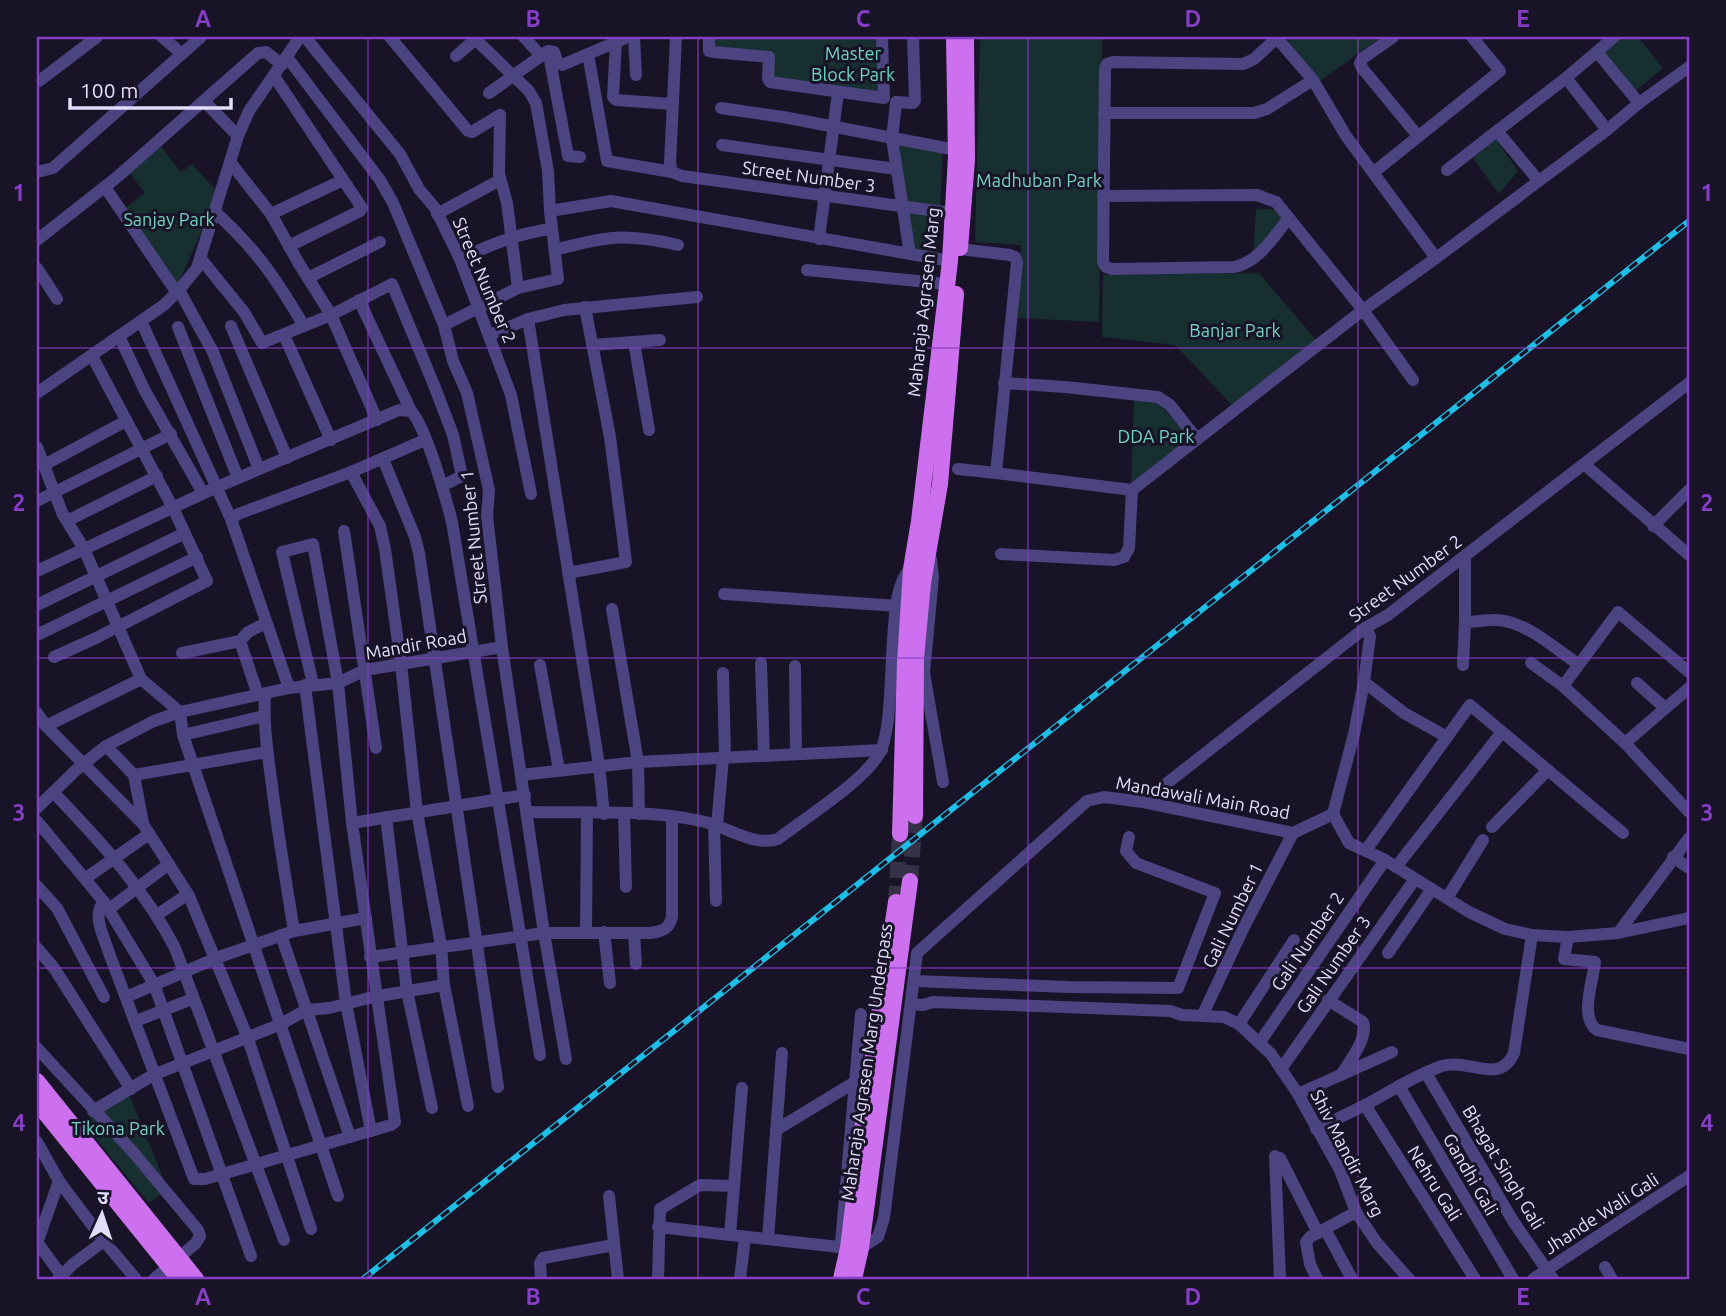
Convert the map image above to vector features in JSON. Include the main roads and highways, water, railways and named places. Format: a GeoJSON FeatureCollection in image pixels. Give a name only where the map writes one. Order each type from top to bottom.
{"type":"FeatureCollection","features":[{"type":"Feature","properties":{"kind":"main road","name":"Maharaja Agrasen Marg"},"geometry":{"type":"LineString","coordinates":[[900,834],[905,662],[911,569],[940,484],[955,255],[954,37]]}},
{"type":"Feature","properties":{"kind":"main road","name":"Maharaja Agrasen Marg"},"geometry":{"type":"LineString","coordinates":[[956,203],[967,160],[966,37]]}},
{"type":"Feature","properties":{"kind":"main road","name":"Maharaja Agrasen Marg"},"geometry":{"type":"LineString","coordinates":[[915,816],[916,658],[930,548],[926,523],[947,284],[955,255]]}},
{"type":"Feature","properties":{"kind":"main road","name":"Maharaja Agrasen Marg Underpass"},"geometry":{"type":"LineString","coordinates":[[850,1248],[911,881]]}},
{"type":"Feature","properties":{"kind":"main road","name":"Maharaja Agrasen Marg Underpass"},"geometry":{"type":"LineString","coordinates":[[850,1248],[865,1108],[896,902]]}},
{"type":"Feature","properties":{"kind":"main road"},"geometry":{"type":"LineString","coordinates":[[37,1081],[196,1279]]}},
{"type":"Feature","properties":{"kind":"main road"},"geometry":{"type":"LineString","coordinates":[[37,1103],[179,1279]]}},
{"type":"Feature","properties":{"kind":"main road"},"geometry":{"type":"LineString","coordinates":[[841,1279],[850,1248]]}},
{"type":"Feature","properties":{"kind":"main road"},"geometry":{"type":"LineString","coordinates":[[850,1248],[854,1279]]}},
{"type":"Feature","properties":{"kind":"tunnel"},"geometry":{"type":"LineString","coordinates":[[910,881],[915,816]]}},
{"type":"Feature","properties":{"kind":"tunnel"},"geometry":{"type":"LineString","coordinates":[[896,902],[900,834]]}},
{"type":"Feature","properties":{"kind":"railway"},"geometry":{"type":"LineString","coordinates":[[363,1279],[1689,221]]}},
{"type":"Feature","properties":{"kind":"park label","name":"Master Block Park"},"geometry":{"type":"Point","coordinates":[853,63]}},
{"type":"Feature","properties":{"kind":"park label","name":"Madhuban Park"},"geometry":{"type":"Point","coordinates":[1039,180]}},
{"type":"Feature","properties":{"kind":"park label","name":"Sanjay Park"},"geometry":{"type":"Point","coordinates":[169,219]}},
{"type":"Feature","properties":{"kind":"park label","name":"Banjar Park"},"geometry":{"type":"Point","coordinates":[1235,330]}},
{"type":"Feature","properties":{"kind":"park label","name":"DDA Park"},"geometry":{"type":"Point","coordinates":[1156,436]}},
{"type":"Feature","properties":{"kind":"park label","name":"Tikona Park"},"geometry":{"type":"Point","coordinates":[118,1128]}}]}
